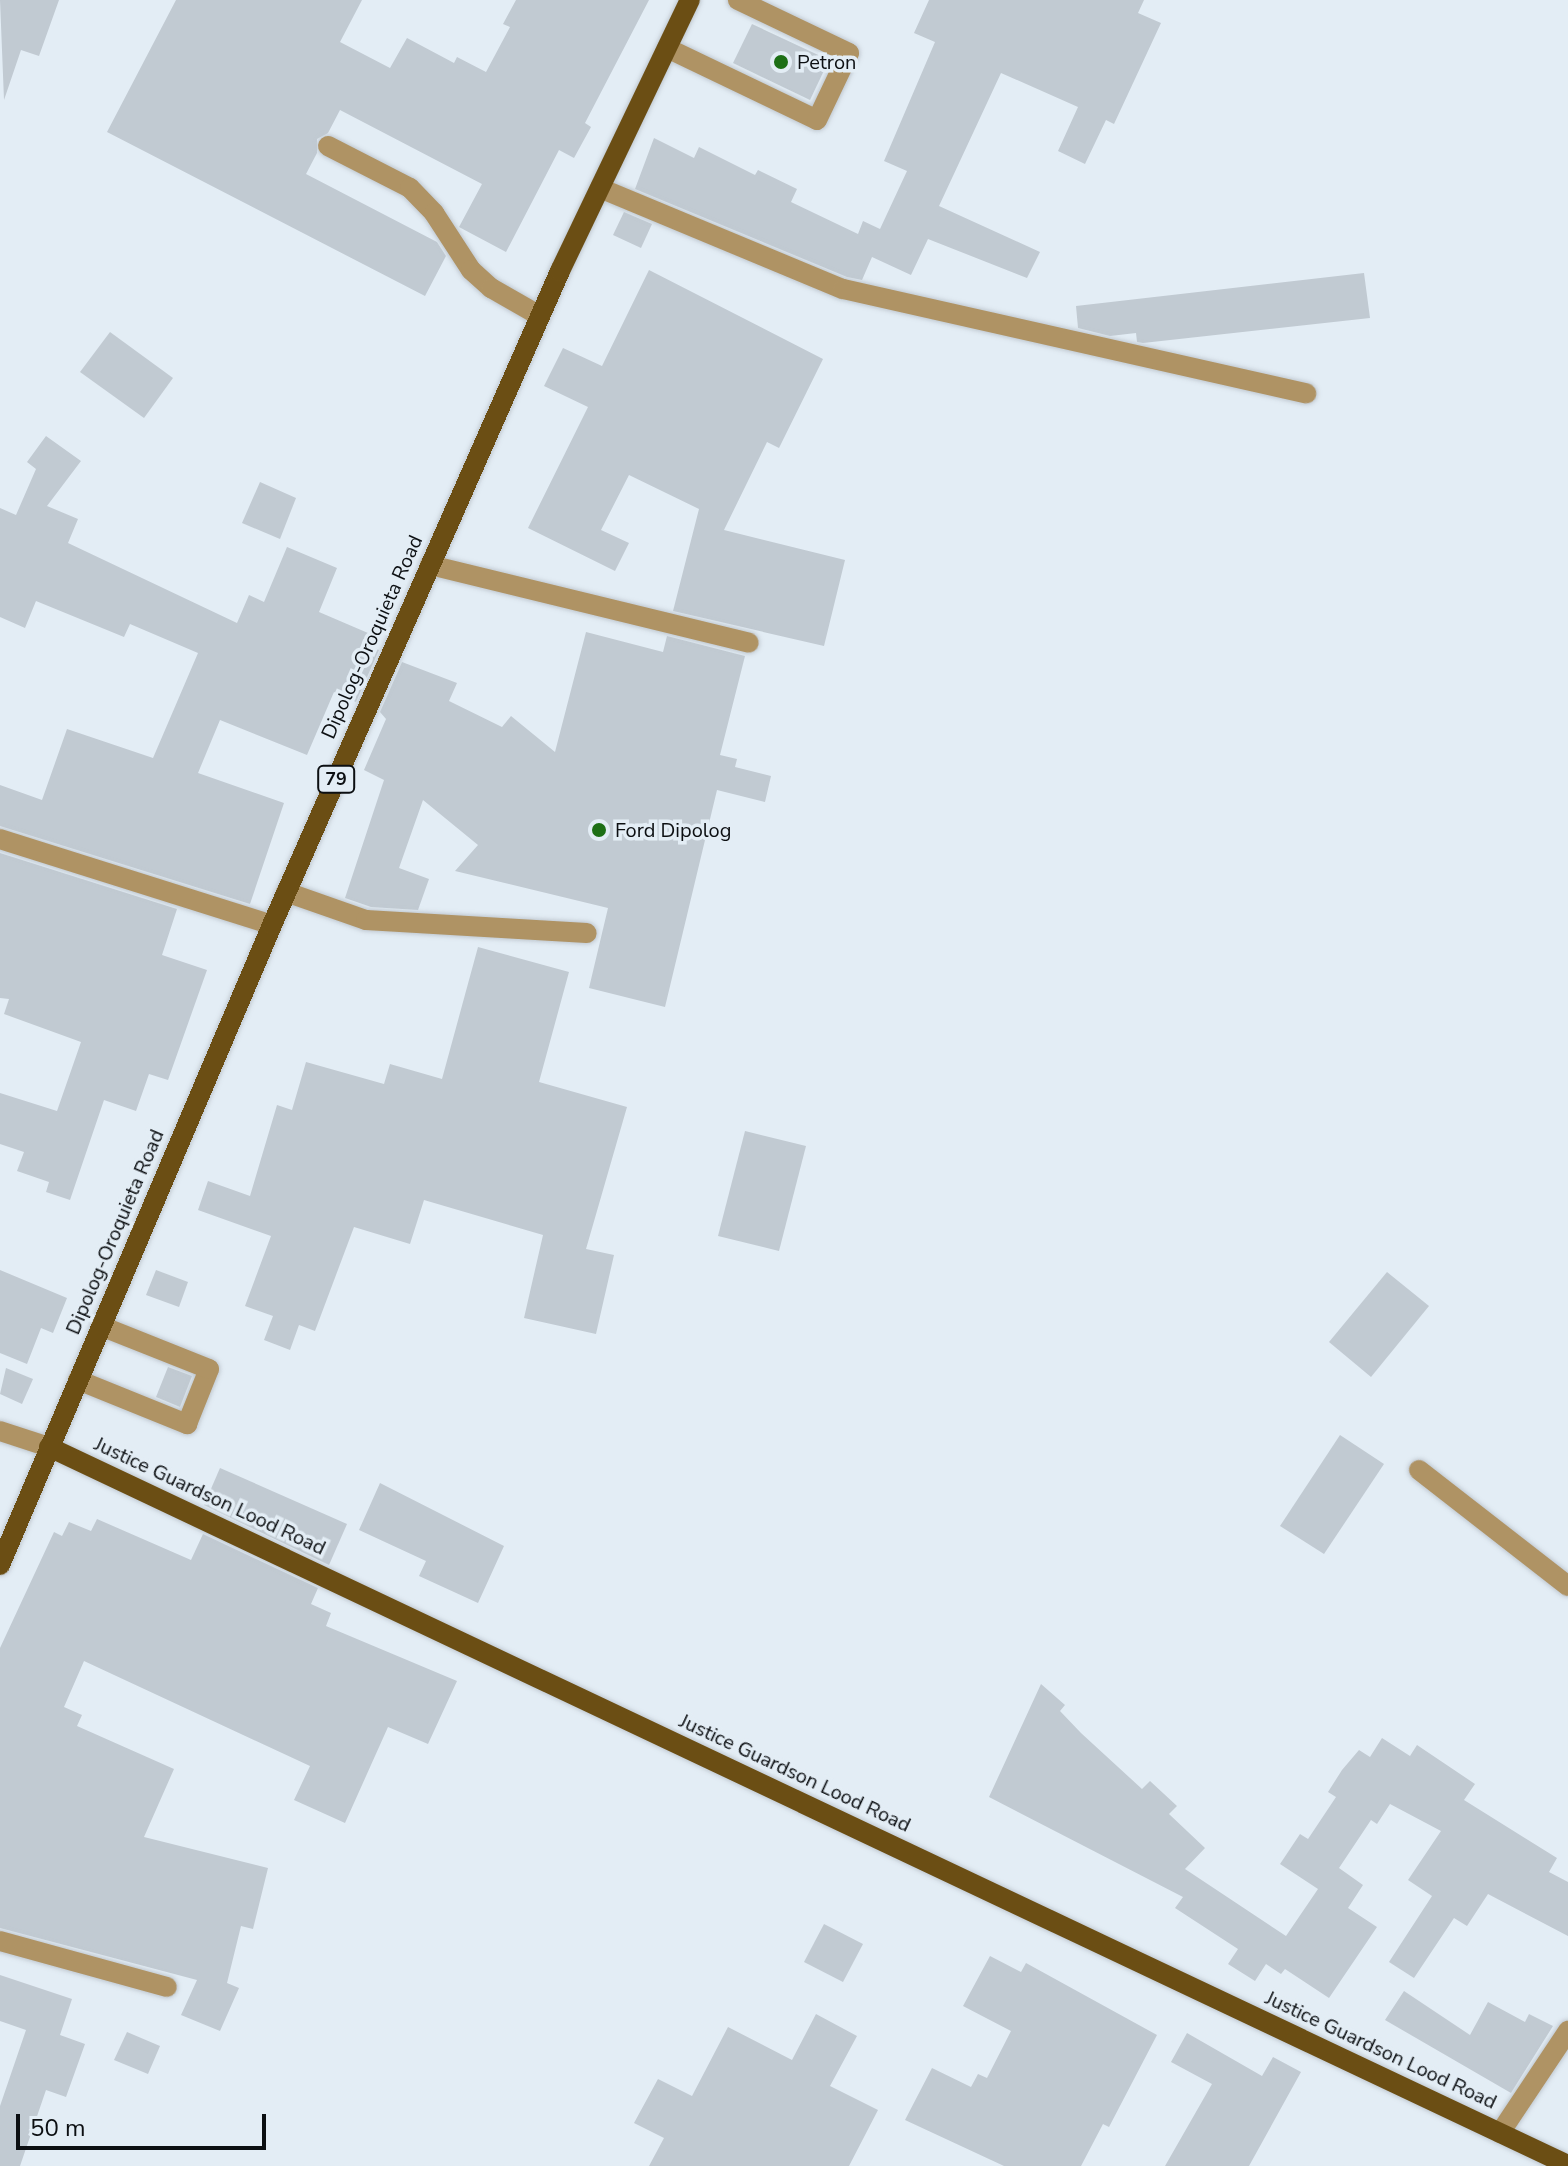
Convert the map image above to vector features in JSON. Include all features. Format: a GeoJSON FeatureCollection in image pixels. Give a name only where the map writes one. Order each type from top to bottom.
{"type":"FeatureCollection","features":[{"type":"Feature","properties":{"kind":"main road","name":"Dipolog-Oroquieta Road"},"geometry":{"type":"LineString","coordinates":[[0,1565],[286,892],[430,565],[540,316],[690,0]]}},
{"type":"Feature","properties":{"kind":"main road","name":"Justice Guardson Lood Road"},"geometry":{"type":"LineString","coordinates":[[49,1447],[1568,2165]]}},
{"type":"Feature","properties":{"kind":"street"},"geometry":{"type":"LineString","coordinates":[[667,48],[817,120],[849,53],[738,0]]}},
{"type":"Feature","properties":{"kind":"street"},"geometry":{"type":"LineString","coordinates":[[328,146],[410,188],[434,213],[471,270],[491,288],[540,316]]}},
{"type":"Feature","properties":{"kind":"street"},"geometry":{"type":"LineString","coordinates":[[600,188],[843,289],[1306,393]]}},
{"type":"Feature","properties":{"kind":"street"},"geometry":{"type":"LineString","coordinates":[[430,565],[749,643]]}},
{"type":"Feature","properties":{"kind":"street"},"geometry":{"type":"LineString","coordinates":[[0,839],[272,925]]}},
{"type":"Feature","properties":{"kind":"street"},"geometry":{"type":"LineString","coordinates":[[286,892],[375,921],[587,933]]}},
{"type":"Feature","properties":{"kind":"street"},"geometry":{"type":"LineString","coordinates":[[78,1380],[187,1424],[209,1369],[101,1326]]}},
{"type":"Feature","properties":{"kind":"street","name":"Justice Guardson Lood Road"},"geometry":{"type":"LineString","coordinates":[[0,1431],[49,1447]]}},
{"type":"Feature","properties":{"kind":"street"},"geometry":{"type":"LineString","coordinates":[[1419,1470],[1568,1586]]}},
{"type":"Feature","properties":{"kind":"street"},"geometry":{"type":"LineString","coordinates":[[0,1941],[167,1987]]}},
{"type":"Feature","properties":{"kind":"street"},"geometry":{"type":"LineString","coordinates":[[1500,2133],[1568,2031]]}},
{"type":"Feature","properties":{"kind":"building"},"geometry":{"type":"Polygon","coordinates":[[[0,0],[59,0],[39,56],[21,50],[4,100],[0,0]]]}},
{"type":"Feature","properties":{"kind":"building"},"geometry":{"type":"Polygon","coordinates":[[[176,0],[362,0],[340,42],[390,68],[407,38],[454,63],[457,57],[486,72],[510,27],[503,24],[516,0],[649,0],[585,123],[591,127],[574,158],[559,150],[506,252],[459,227],[482,184],[340,110],[328,133],[317,139],[317,153],[306,174],[437,242],[446,256],[425,296],[107,132],[176,0]]]}},
{"type":"Feature","properties":{"kind":"building"},"geometry":{"type":"Polygon","coordinates":[[[929,0],[1144,0],[1138,13],[1161,23],[1114,124],[1106,120],[1085,164],[1058,151],[1078,107],[1001,73],[939,206],[1040,252],[1027,278],[928,239],[911,275],[872,257],[862,280],[847,277],[635,189],[654,138],[694,158],[699,147],[755,175],[758,170],[797,189],[791,202],[858,234],[863,221],[880,229],[907,171],[884,161],[935,42],[914,33],[929,0]]]}},
{"type":"Feature","properties":{"kind":"building","name":"Petron"},"geometry":{"type":"Polygon","coordinates":[[[752,24],[829,60],[810,100],[733,63],[752,24]]]}},
{"type":"Feature","properties":{"kind":"building"},"geometry":{"type":"Polygon","coordinates":[[[624,212],[652,224],[641,248],[613,235],[624,212]]]}},
{"type":"Feature","properties":{"kind":"building"},"geometry":{"type":"Polygon","coordinates":[[[649,270],[823,359],[779,448],[767,442],[724,530],[845,560],[824,646],[673,611],[699,509],[629,475],[601,530],[629,543],[615,571],[528,528],[588,407],[544,386],[563,348],[602,366],[649,270]]]}},
{"type":"Feature","properties":{"kind":"building"},"geometry":{"type":"Polygon","coordinates":[[[1364,273],[1370,318],[1143,343],[1137,342],[1136,333],[1110,336],[1078,328],[1076,306],[1364,273]]]}},
{"type":"Feature","properties":{"kind":"building"},"geometry":{"type":"Polygon","coordinates":[[[110,332],[173,378],[144,418],[80,372],[110,332]]]}},
{"type":"Feature","properties":{"kind":"building"},"geometry":{"type":"Polygon","coordinates":[[[46,436],[81,461],[47,506],[78,519],[68,543],[237,623],[249,595],[264,602],[287,547],[337,568],[319,612],[368,633],[364,643],[379,650],[356,702],[334,692],[307,755],[220,720],[198,773],[284,803],[250,904],[0,826],[0,785],[42,800],[67,729],[153,758],[198,653],[130,624],[124,637],[36,601],[25,628],[0,617],[0,508],[16,515],[36,469],[27,462],[46,436]]]}},
{"type":"Feature","properties":{"kind":"building"},"geometry":{"type":"Polygon","coordinates":[[[260,482],[296,498],[280,539],[242,523],[260,482]]]}},
{"type":"Feature","properties":{"kind":"building"},"geometry":{"type":"Polygon","coordinates":[[[586,632],[663,652],[667,636],[745,656],[720,755],[737,759],[735,767],[771,776],[765,802],[717,790],[665,1007],[589,988],[608,908],[455,871],[478,845],[423,800],[399,868],[429,879],[418,910],[371,907],[345,898],[384,780],[364,770],[386,719],[380,712],[402,662],[457,683],[449,701],[502,727],[511,716],[555,752],[586,632]]]}},
{"type":"Feature","properties":{"kind":"building"},"geometry":{"type":"Polygon","coordinates":[[[0,853],[177,909],[162,955],[207,970],[168,1080],[149,1074],[136,1111],[104,1100],[70,1200],[46,1192],[49,1182],[17,1171],[24,1152],[0,1144],[0,1093],[57,1111],[81,1042],[4,1014],[9,999],[0,998],[0,853]]]}},
{"type":"Feature","properties":{"kind":"building"},"geometry":{"type":"Polygon","coordinates":[[[478,947],[569,972],[539,1082],[627,1107],[586,1249],[614,1255],[596,1334],[524,1318],[543,1235],[424,1200],[410,1244],[354,1227],[315,1331],[299,1325],[290,1350],[264,1340],[273,1316],[245,1306],[271,1236],[198,1210],[208,1181],[250,1196],[277,1105],[292,1110],[306,1062],[384,1084],[390,1064],[442,1079],[478,947]]]}},
{"type":"Feature","properties":{"kind":"building"},"geometry":{"type":"Polygon","coordinates":[[[745,1131],[806,1146],[779,1251],[718,1236],[745,1131]]]}},
{"type":"Feature","properties":{"kind":"building"},"geometry":{"type":"Polygon","coordinates":[[[0,1270],[67,1298],[53,1333],[41,1328],[27,1364],[0,1353],[0,1270]]]}},
{"type":"Feature","properties":{"kind":"building"},"geometry":{"type":"Polygon","coordinates":[[[156,1270],[188,1282],[179,1307],[146,1295],[156,1270]]]}},
{"type":"Feature","properties":{"kind":"building"},"geometry":{"type":"Polygon","coordinates":[[[1387,1272],[1429,1306],[1371,1377],[1329,1342],[1387,1272]]]}},
{"type":"Feature","properties":{"kind":"building"},"geometry":{"type":"Polygon","coordinates":[[[168,1367],[192,1376],[180,1407],[156,1397],[168,1367]]]}},
{"type":"Feature","properties":{"kind":"building"},"geometry":{"type":"Polygon","coordinates":[[[6,1368],[33,1379],[22,1404],[0,1394],[6,1368]]]}},
{"type":"Feature","properties":{"kind":"building"},"geometry":{"type":"Polygon","coordinates":[[[1340,1435],[1384,1464],[1324,1554],[1280,1526],[1340,1435]]]}},
{"type":"Feature","properties":{"kind":"building"},"geometry":{"type":"Polygon","coordinates":[[[220,1468],[347,1524],[329,1565],[204,1505],[220,1468]]]}},
{"type":"Feature","properties":{"kind":"building"},"geometry":{"type":"Polygon","coordinates":[[[380,1483],[504,1546],[478,1603],[419,1576],[426,1561],[359,1530],[380,1483]]]}},
{"type":"Feature","properties":{"kind":"building"},"geometry":{"type":"Polygon","coordinates":[[[97,1519],[191,1560],[203,1534],[318,1588],[311,1604],[331,1613],[326,1626],[457,1681],[428,1744],[388,1727],[345,1823],[294,1800],[310,1766],[84,1661],[64,1707],[82,1715],[77,1726],[174,1769],[144,1837],[268,1868],[253,1929],[241,1926],[227,1983],[239,1988],[220,2031],[181,2015],[197,1980],[0,1928],[0,1648],[54,1532],[62,1536],[69,1522],[91,1531],[97,1519]]]}},
{"type":"Feature","properties":{"kind":"building"},"geometry":{"type":"Polygon","coordinates":[[[1041,1684],[1065,1705],[1060,1711],[1081,1733],[1142,1789],[1150,1781],[1177,1806],[1169,1814],[1205,1848],[1185,1869],[1286,1936],[1318,1889],[1280,1864],[1300,1834],[1308,1839],[1336,1797],[1328,1792],[1342,1770],[1359,1750],[1370,1757],[1382,1738],[1410,1756],[1417,1745],[1475,1784],[1464,1800],[1557,1858],[1549,1872],[1568,1882],[1568,1936],[1488,1894],[1467,1926],[1454,1918],[1414,1978],[1389,1962],[1432,1896],[1408,1880],[1441,1831],[1390,1804],[1377,1824],[1371,1820],[1339,1868],[1363,1885],[1348,1908],[1377,1927],[1329,1998],[1285,1969],[1281,1974],[1266,1964],[1255,1981],[1228,1964],[1238,1949],[1175,1908],[1183,1897],[989,1797],[1041,1684]]]}},
{"type":"Feature","properties":{"kind":"building"},"geometry":{"type":"Polygon","coordinates":[[[824,1924],[863,1944],[843,1982],[804,1962],[824,1924]]]}},
{"type":"Feature","properties":{"kind":"building"},"geometry":{"type":"Polygon","coordinates":[[[990,1956],[1021,1972],[1026,1963],[1157,2035],[1109,2127],[1103,2124],[1081,2166],[1004,2166],[905,2120],[932,2068],[971,2087],[978,2074],[987,2078],[1011,2031],[963,2006],[990,1956]]]}},
{"type":"Feature","properties":{"kind":"building"},"geometry":{"type":"Polygon","coordinates":[[[0,1975],[72,1999],[60,2035],[85,2044],[66,2097],[46,2090],[20,2166],[0,2166],[0,2106],[26,2030],[0,2021],[0,1975]]]}},
{"type":"Feature","properties":{"kind":"building"},"geometry":{"type":"Polygon","coordinates":[[[1404,1991],[1470,2035],[1488,2002],[1525,2022],[1529,2014],[1553,2026],[1511,2093],[1385,2020],[1404,1991]]]}},
{"type":"Feature","properties":{"kind":"building"},"geometry":{"type":"Polygon","coordinates":[[[816,2014],[857,2036],[830,2086],[878,2110],[849,2166],[649,2166],[664,2138],[634,2123],[658,2079],[692,2096],[728,2027],[792,2060],[816,2014]]]}},
{"type":"Feature","properties":{"kind":"building"},"geometry":{"type":"Polygon","coordinates":[[[127,2032],[160,2046],[148,2074],[114,2060],[127,2032]]]}},
{"type":"Feature","properties":{"kind":"building"},"geometry":{"type":"Polygon","coordinates":[[[1187,2033],[1262,2076],[1273,2057],[1301,2072],[1249,2166],[1165,2166],[1212,2084],[1171,2062],[1187,2033]]]}},
{"type":"Feature","properties":{"kind":"place","name":"Petron"},"geometry":{"type":"Point","coordinates":[781,62]}},
{"type":"Feature","properties":{"kind":"place","name":"Ford Dipolog"},"geometry":{"type":"Point","coordinates":[599,830]}}]}
